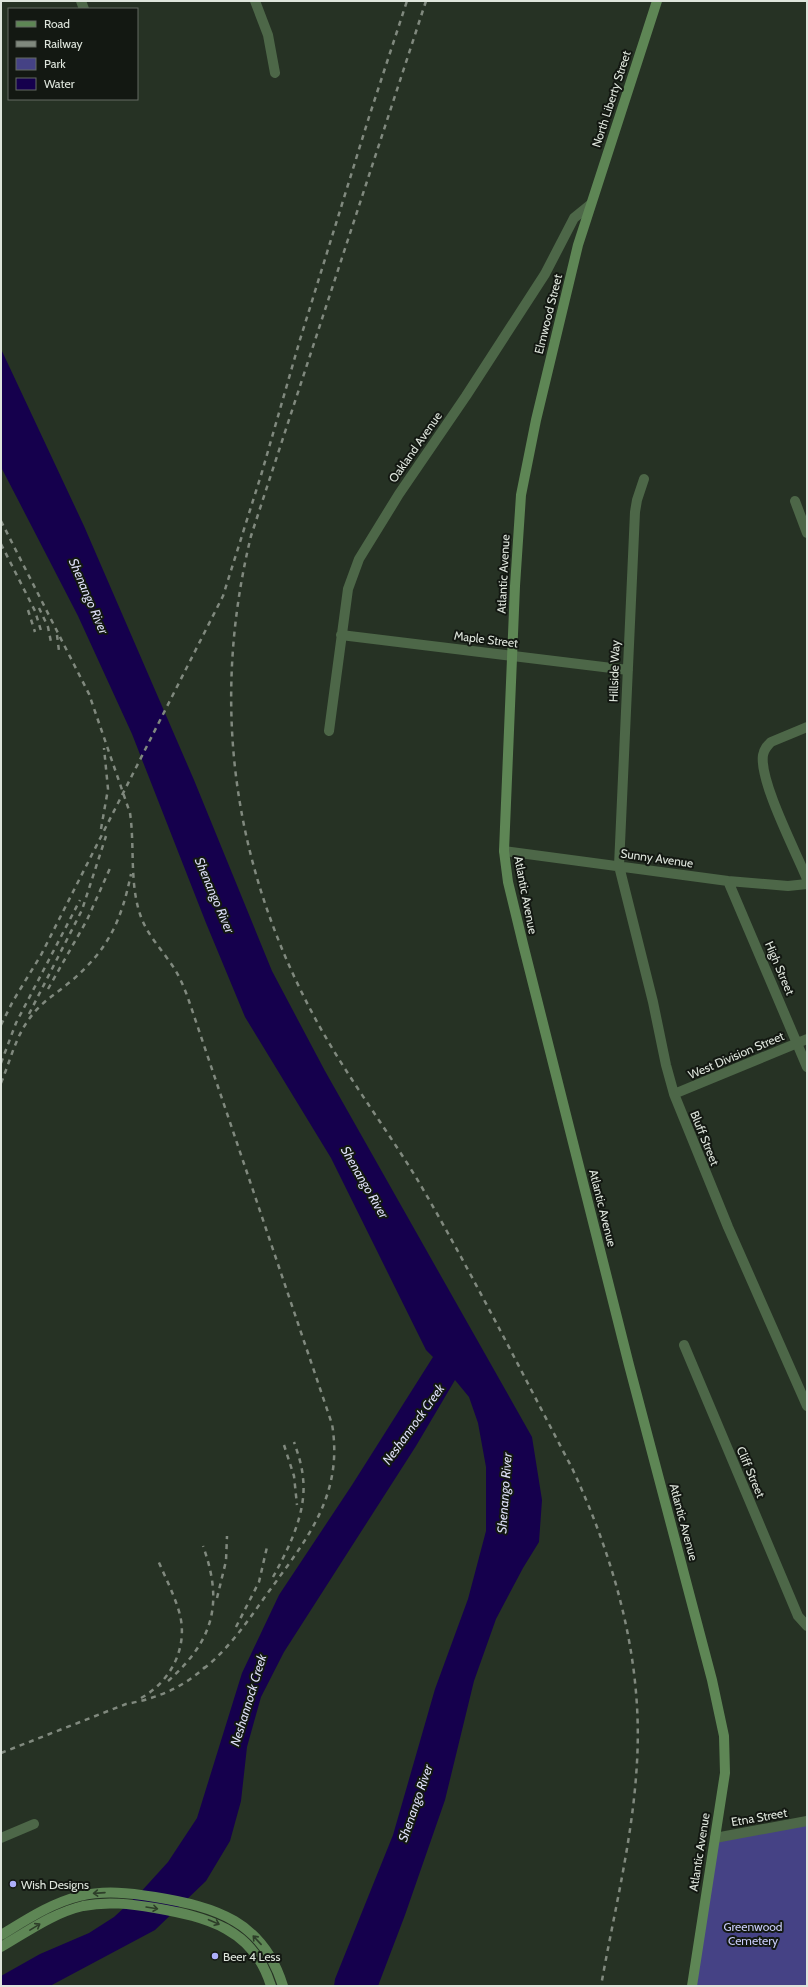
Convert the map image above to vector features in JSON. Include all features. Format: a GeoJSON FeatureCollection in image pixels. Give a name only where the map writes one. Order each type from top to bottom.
{"type":"FeatureCollection","features":[{"type":"Feature","properties":{"kind":"street"},"geometry":{"type":"LineString","coordinates":[[255,1],[268,35],[275,73]]}},
{"type":"Feature","properties":{"kind":"street","name":"North Liberty Street"},"geometry":{"type":"LineString","coordinates":[[590,205],[657,1]]}},
{"type":"Feature","properties":{"kind":"street","name":"Elmwood Street"},"geometry":{"type":"LineString","coordinates":[[534,430],[578,245],[590,205]]}},
{"type":"Feature","properties":{"kind":"street","name":"Oakland Avenue"},"geometry":{"type":"LineString","coordinates":[[329,731],[348,589],[359,559],[399,494],[466,396],[545,274],[574,218],[590,205]]}},
{"type":"Feature","properties":{"kind":"street","name":"Atlantic Avenue"},"geometry":{"type":"LineString","coordinates":[[534,430],[521,495],[515,586],[504,851],[508,882],[523,944],[721,1720],[725,1743],[725,1773],[692,1986]]}},
{"type":"Feature","properties":{"kind":"street","name":"Hillside Way"},"geometry":{"type":"LineString","coordinates":[[619,866],[635,512],[637,500],[644,480]]}},
{"type":"Feature","properties":{"kind":"street"},"geometry":{"type":"LineString","coordinates":[[796,501],[807,532]]}},
{"type":"Feature","properties":{"kind":"street","name":"Maple Street"},"geometry":{"type":"LineString","coordinates":[[341,634],[628,670]]}},
{"type":"Feature","properties":{"kind":"street"},"geometry":{"type":"LineString","coordinates":[[807,727],[771,742],[764,750],[763,764],[770,793],[807,879]]}},
{"type":"Feature","properties":{"kind":"street","name":"Sunny Avenue"},"geometry":{"type":"LineString","coordinates":[[504,851],[728,881],[788,886],[807,884]]}},
{"type":"Feature","properties":{"kind":"street","name":"Bluff Street"},"geometry":{"type":"LineString","coordinates":[[619,866],[674,1094],[728,1227],[804,1393],[807,1406]]}},
{"type":"Feature","properties":{"kind":"street","name":"High Street"},"geometry":{"type":"LineString","coordinates":[[728,881],[802,1041],[807,1067]]}},
{"type":"Feature","properties":{"kind":"street","name":"West Division Street"},"geometry":{"type":"LineString","coordinates":[[674,1094],[802,1041]]}},
{"type":"Feature","properties":{"kind":"street","name":"Cliff Street"},"geometry":{"type":"LineString","coordinates":[[684,1345],[795,1609],[801,1621],[807,1626]]}},
{"type":"Feature","properties":{"kind":"street","name":"Etna Street"},"geometry":{"type":"LineString","coordinates":[[715,1838],[807,1822]]}},
{"type":"Feature","properties":{"kind":"street"},"geometry":{"type":"LineString","coordinates":[[1,1838],[34,1824]]}},
{"type":"Feature","properties":{"kind":"street"},"geometry":{"type":"LineString","coordinates":[[1,1935],[46,1909],[78,1896],[113,1892],[187,1902],[223,1914],[251,1934],[273,1960],[283,1986]]}},
{"type":"Feature","properties":{"kind":"street"},"geometry":{"type":"LineString","coordinates":[[1,1947],[41,1924],[72,1910],[90,1905],[127,1904],[176,1912],[209,1920],[235,1934],[258,1958],[271,1986]]}},
{"type":"Feature","properties":{"kind":"green space","name":"Greenwood Cemetery"},"geometry":{"type":"Polygon","coordinates":[[[807,1821],[807,1986],[691,1986],[715,1838],[807,1821]]]}},
{"type":"Feature","properties":{"kind":"water"},"geometry":{"type":"Polygon","coordinates":[[[1,349],[84,526],[194,780],[272,971],[325,1071],[532,1437],[542,1500],[539,1542],[523,1568],[496,1619],[474,1681],[445,1800],[405,1915],[378,1986],[334,1986],[335,1979],[393,1835],[435,1689],[468,1599],[486,1531],[486,1467],[478,1423],[469,1397],[455,1380],[416,1446],[284,1652],[261,1697],[247,1747],[241,1801],[230,1841],[206,1881],[155,1930],[50,1986],[1,1986],[1,1976],[40,1954],[89,1933],[114,1917],[138,1895],[168,1862],[197,1818],[242,1673],[279,1595],[352,1485],[433,1357],[426,1350],[331,1158],[245,1017],[206,923],[132,734],[78,616],[1,467],[1,349]]]}},
{"type":"Feature","properties":{"kind":"railway"},"geometry":{"type":"LineString","coordinates":[[1,1025],[13,1001],[41,955],[223,596],[262,472],[299,343],[369,117],[407,1]]}},
{"type":"Feature","properties":{"kind":"railway"},"geometry":{"type":"LineString","coordinates":[[426,1],[251,536],[239,599],[232,661],[232,723],[237,784],[248,844],[265,904],[288,962],[316,1020],[328,1041],[420,1184],[479,1290],[572,1468],[601,1538],[613,1575],[623,1611],[635,1686],[638,1724],[637,1762],[632,1819],[601,1986]]}},
{"type":"Feature","properties":{"kind":"railway"},"geometry":{"type":"LineString","coordinates":[[1,521],[89,694],[130,813],[135,892],[141,917],[152,937],[177,972],[187,995],[332,1424],[334,1450],[332,1473],[327,1495],[319,1516],[295,1555],[245,1625],[221,1653],[202,1670]]}},
{"type":"Feature","properties":{"kind":"railway"},"geometry":{"type":"LineString","coordinates":[[1,544],[35,611],[42,634]]}},
{"type":"Feature","properties":{"kind":"railway"},"geometry":{"type":"LineString","coordinates":[[39,608],[48,627],[51,642]]}},
{"type":"Feature","properties":{"kind":"railway"},"geometry":{"type":"LineString","coordinates":[[28,610],[35,632]]}},
{"type":"Feature","properties":{"kind":"railway"},"geometry":{"type":"LineString","coordinates":[[57,635],[59,651]]}},
{"type":"Feature","properties":{"kind":"railway"},"geometry":{"type":"LineString","coordinates":[[101,829],[108,789],[104,748]]}},
{"type":"Feature","properties":{"kind":"railway"},"geometry":{"type":"LineString","coordinates":[[29,1014],[82,910],[106,836]]}},
{"type":"Feature","properties":{"kind":"railway"},"geometry":{"type":"LineString","coordinates":[[48,989],[87,920],[111,866]]}},
{"type":"Feature","properties":{"kind":"railway"},"geometry":{"type":"LineString","coordinates":[[1,1083],[14,1047],[27,1022],[41,1005],[83,970],[94,958],[111,934],[123,907],[131,874]]}},
{"type":"Feature","properties":{"kind":"railway"},"geometry":{"type":"LineString","coordinates":[[1,1063],[16,1023],[80,900]]}},
{"type":"Feature","properties":{"kind":"railway"},"geometry":{"type":"LineString","coordinates":[[273,1577],[291,1542],[302,1504],[304,1491],[302,1473],[300,1460],[294,1442]]}},
{"type":"Feature","properties":{"kind":"railway"},"geometry":{"type":"LineString","coordinates":[[284,1445],[294,1476],[297,1505]]}},
{"type":"Feature","properties":{"kind":"railway"},"geometry":{"type":"LineString","coordinates":[[217,1598],[226,1561],[227,1536]]}},
{"type":"Feature","properties":{"kind":"railway"},"geometry":{"type":"LineString","coordinates":[[168,1681],[195,1651],[204,1636],[210,1620],[213,1604],[213,1586],[203,1546]]}},
{"type":"Feature","properties":{"kind":"railway"},"geometry":{"type":"LineString","coordinates":[[236,1627],[259,1582],[267,1547]]}},
{"type":"Feature","properties":{"kind":"railway"},"geometry":{"type":"LineString","coordinates":[[141,1698],[151,1691],[168,1674],[179,1652],[181,1640],[182,1628],[178,1608],[157,1558]]}},
{"type":"Feature","properties":{"kind":"railway"},"geometry":{"type":"LineString","coordinates":[[1,1753],[126,1704],[168,1692],[187,1681],[205,1667]]}},
{"type":"Feature","properties":{"kind":"place","name":"Wish Designs"},"geometry":{"type":"Point","coordinates":[13,1884]}},
{"type":"Feature","properties":{"kind":"place","name":"Beer 4 Less"},"geometry":{"type":"Point","coordinates":[215,1956]}},
{"type":"Feature","properties":{"kind":"water label","name":"Shenango River"},"geometry":{"type":"Point","coordinates":[89,596]}},
{"type":"Feature","properties":{"kind":"water label","name":"Shenango River"},"geometry":{"type":"Point","coordinates":[215,895]}},
{"type":"Feature","properties":{"kind":"water label","name":"Shenango River"},"geometry":{"type":"Point","coordinates":[365,1182]}},
{"type":"Feature","properties":{"kind":"water label","name":"Neshannock Creek"},"geometry":{"type":"Point","coordinates":[413,1424]}},
{"type":"Feature","properties":{"kind":"water label","name":"Shenango River"},"geometry":{"type":"Point","coordinates":[504,1493]}},
{"type":"Feature","properties":{"kind":"water label","name":"Neshannock Creek"},"geometry":{"type":"Point","coordinates":[248,1700]}},
{"type":"Feature","properties":{"kind":"water label","name":"Shenango River"},"geometry":{"type":"Point","coordinates":[415,1803]}}]}
